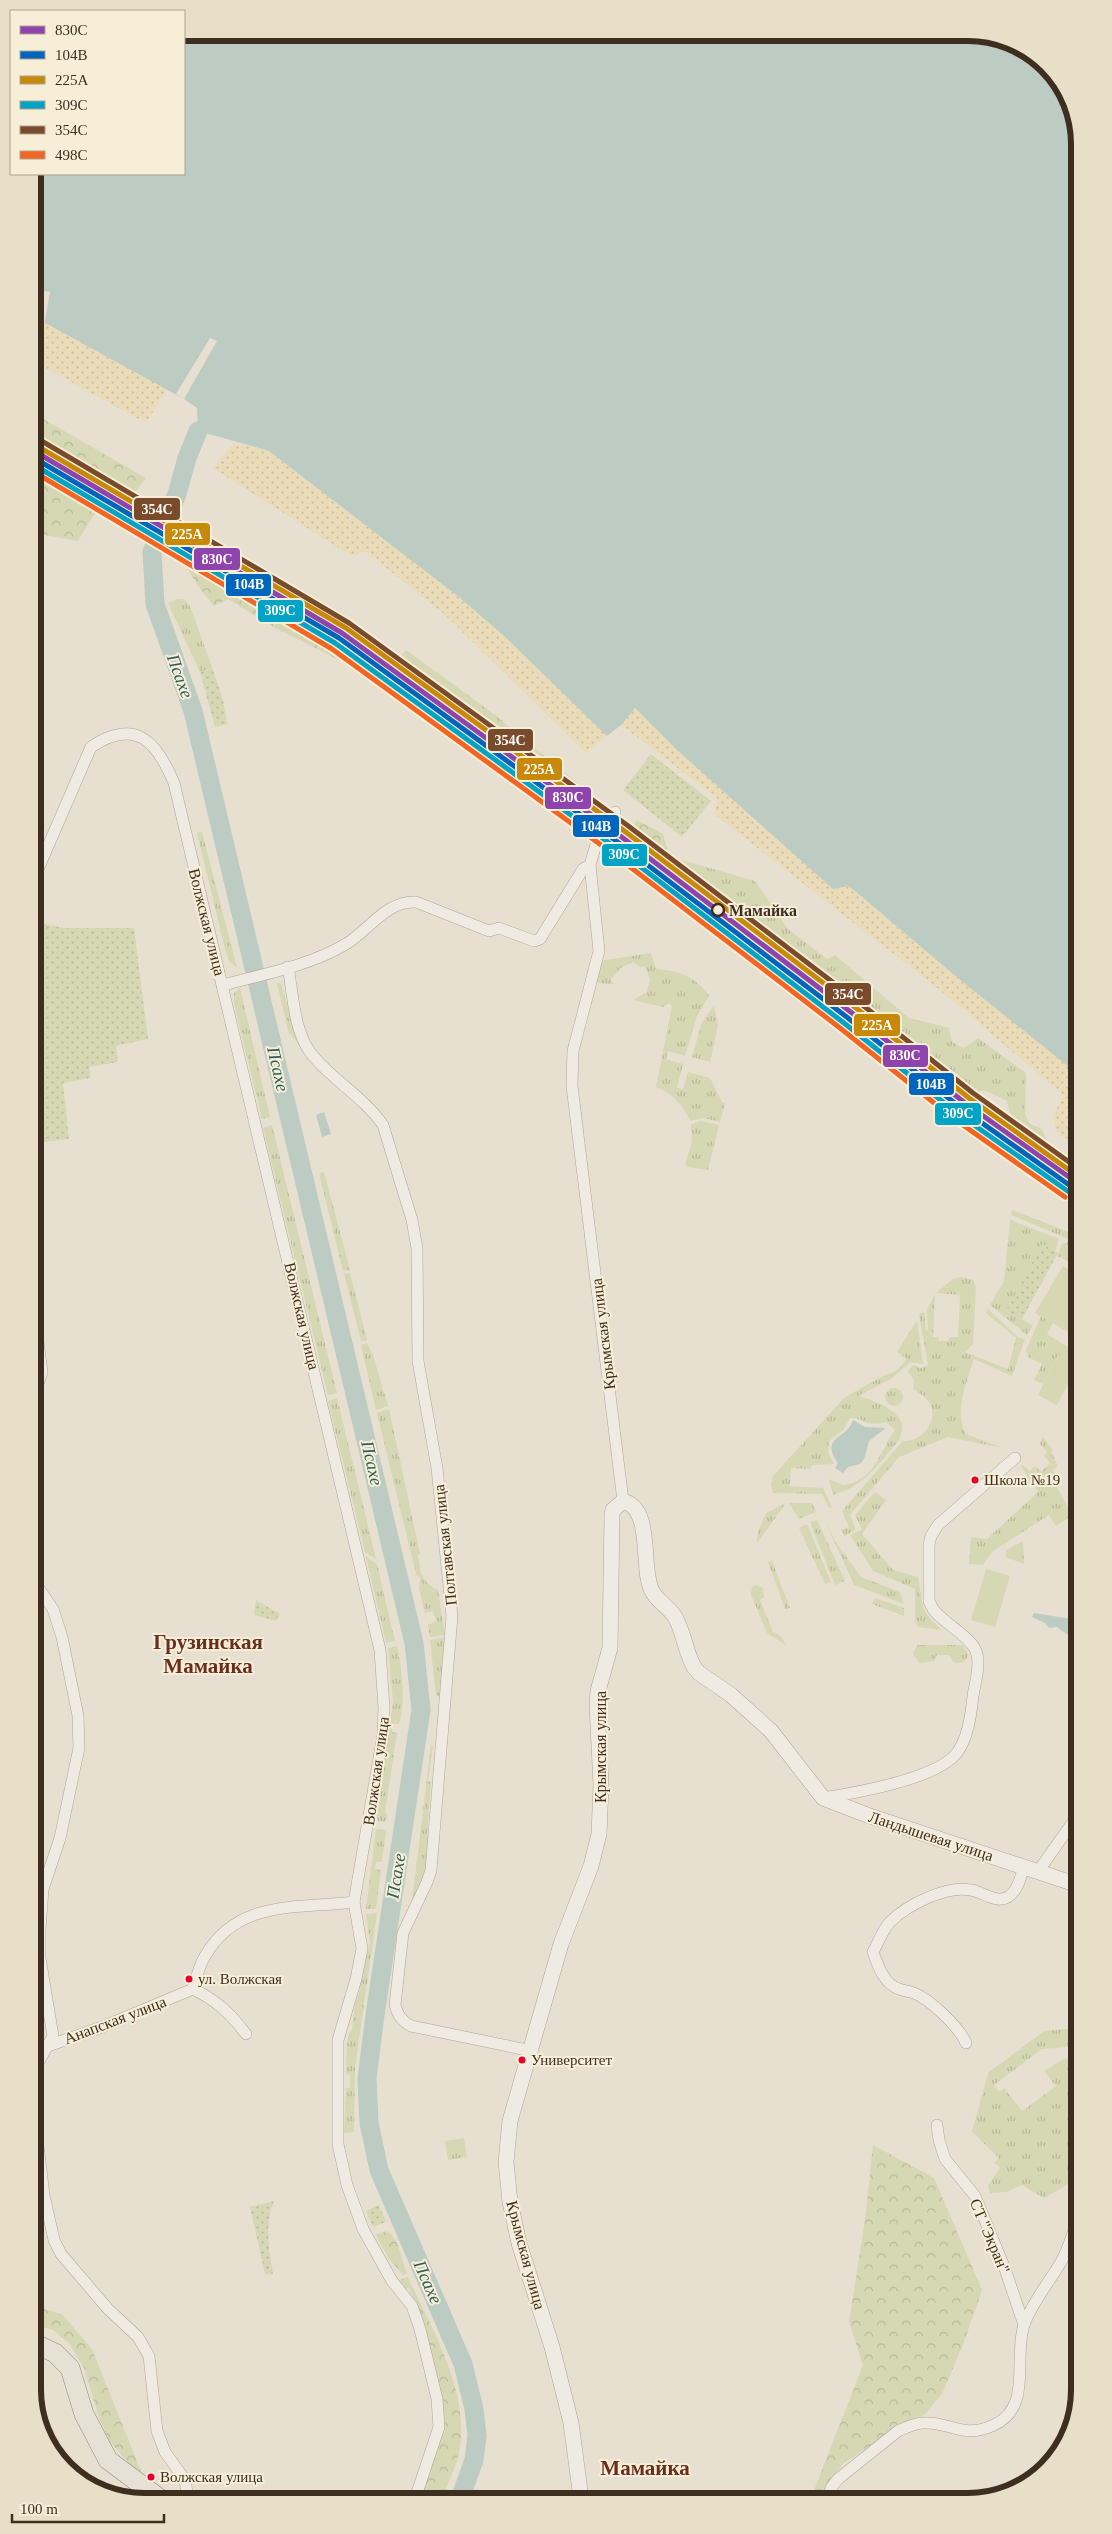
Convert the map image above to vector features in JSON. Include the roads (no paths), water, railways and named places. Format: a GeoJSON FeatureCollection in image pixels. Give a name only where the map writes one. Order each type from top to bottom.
{"type":"FeatureCollection","features":[{"type":"Feature","properties":{"kind":"main road"},"geometry":{"type":"LineString","coordinates":[[41,2347],[63,2359],[70,2368],[84,2414],[108,2460],[152,2493]]}},
{"type":"Feature","properties":{"kind":"street","name":"Волжская улица"},"geometry":{"type":"LineString","coordinates":[[41,862],[91,747],[112,736],[127,735],[142,737],[152,743],[160,754],[174,783],[380,1650],[384,1708],[383,1735],[354,1902]]}},
{"type":"Feature","properties":{"kind":"street","name":"Крымская улица"},"geometry":{"type":"LineString","coordinates":[[581,2493],[569,2415],[552,2347],[519,2243],[510,2202],[506,2162],[508,2133],[561,1944],[591,1866],[599,1834],[601,1786],[598,1691],[610,1648],[612,1515],[617,1505],[623,1501],[572,1086],[573,1051],[599,951],[590,865],[597,841],[615,812]]}},
{"type":"Feature","properties":{"kind":"street","name":"Крымская улица"},"geometry":{"type":"LineString","coordinates":[[223,985],[288,967],[346,943],[395,905],[405,901],[416,902],[489,932],[499,928],[534,941],[540,939],[583,869],[590,865]]}},
{"type":"Feature","properties":{"kind":"street","name":"Полтавская улица"},"geometry":{"type":"LineString","coordinates":[[288,967],[300,1027],[309,1051],[374,1112],[383,1125],[412,1220],[417,1248],[418,1361],[437,1468],[452,1616],[430,1870],[427,1882],[403,1933],[395,2005],[397,2013],[404,2022],[411,2026],[532,2051]]}},
{"type":"Feature","properties":{"kind":"street","name":"Ландышевая улица"},"geometry":{"type":"LineString","coordinates":[[824,1798],[906,1779],[945,1763],[955,1755],[963,1743],[971,1714],[977,1659],[975,1650],[932,1609],[929,1601],[929,1544],[938,1525],[1015,1458]]}},
{"type":"Feature","properties":{"kind":"street"},"geometry":{"type":"LineString","coordinates":[[623,1501],[631,1503],[636,1508],[644,1536],[652,1592],[674,1616],[694,1667],[699,1674],[731,1695],[771,1731],[824,1798]]}},
{"type":"Feature","properties":{"kind":"street"},"geometry":{"type":"LineString","coordinates":[[41,1591],[53,1609],[62,1638],[78,1716],[79,1748],[60,1838],[43,1889],[41,1916]]}},
{"type":"Feature","properties":{"kind":"street","name":"Ландышевая улица"},"geometry":{"type":"LineString","coordinates":[[824,1798],[867,1815],[1039,1870],[1071,1882]]}},
{"type":"Feature","properties":{"kind":"street"},"geometry":{"type":"LineString","coordinates":[[1039,1870],[1071,1825]]}},
{"type":"Feature","properties":{"kind":"street"},"geometry":{"type":"LineString","coordinates":[[966,2043],[962,2033],[937,2009],[915,1993],[896,1988],[879,1971],[873,1952],[889,1923],[917,1901],[970,1889],[996,1899],[1008,1897],[1017,1887],[1024,1866]]}},
{"type":"Feature","properties":{"kind":"street"},"geometry":{"type":"LineString","coordinates":[[246,2034],[227,2011],[212,1998],[192,1989],[204,1957],[218,1939],[244,1918],[265,1910],[354,1902],[362,1949],[356,1979],[338,2040],[338,2144],[347,2184],[363,2228],[392,2281],[412,2306],[420,2329],[437,2399],[439,2427],[417,2493]]}},
{"type":"Feature","properties":{"kind":"street"},"geometry":{"type":"LineString","coordinates":[[41,1964],[52,2026],[52,2036],[43,2047]]}},
{"type":"Feature","properties":{"kind":"street","name":"Анапская улица"},"geometry":{"type":"LineString","coordinates":[[43,2047],[192,1989]]}},
{"type":"Feature","properties":{"kind":"street","name":"СТ \"Экран\""},"geometry":{"type":"LineString","coordinates":[[937,2125],[945,2159],[975,2196],[1005,2270],[1024,2325]]}},
{"type":"Feature","properties":{"kind":"street"},"geometry":{"type":"LineString","coordinates":[[41,2170],[54,2240],[61,2254],[108,2309],[138,2337],[149,2356],[157,2430],[165,2452],[186,2480],[187,2493]]}},
{"type":"Feature","properties":{"kind":"street"},"geometry":{"type":"LineString","coordinates":[[830,2493],[831,2488],[838,2479],[907,2427],[923,2423],[963,2432],[980,2430],[995,2425],[1009,2415],[1018,2398],[1024,2325],[1062,2260],[1071,2237]]}},
{"type":"Feature","properties":{"kind":"waterway","name":"Псахе"},"geometry":{"type":"LineString","coordinates":[[198,431],[187,458],[177,494],[152,552],[155,604],[193,711],[414,1643],[421,1710],[367,2078],[369,2123],[379,2170],[463,2364],[474,2409],[477,2435],[474,2460],[462,2493]]}},
{"type":"Feature","properties":{"kind":"place","name":"Мамайка"},"geometry":{"type":"Point","coordinates":[718,910]}},
{"type":"Feature","properties":{"kind":"place","name":"Школа №19"},"geometry":{"type":"Point","coordinates":[975,1480]}},
{"type":"Feature","properties":{"kind":"place","name":"ул. Волжская"},"geometry":{"type":"Point","coordinates":[189,1979]}},
{"type":"Feature","properties":{"kind":"place","name":"Университет"},"geometry":{"type":"Point","coordinates":[522,2060]}},
{"type":"Feature","properties":{"kind":"place","name":"Волжская улица"},"geometry":{"type":"Point","coordinates":[151,2477]}},
{"type":"Feature","properties":{"kind":"district","name":"Грузинская Мамайка"},"geometry":{"type":"Point","coordinates":[208,1654]}},
{"type":"Feature","properties":{"kind":"district","name":"Мамайка"},"geometry":{"type":"Point","coordinates":[645,2468]}}]}
